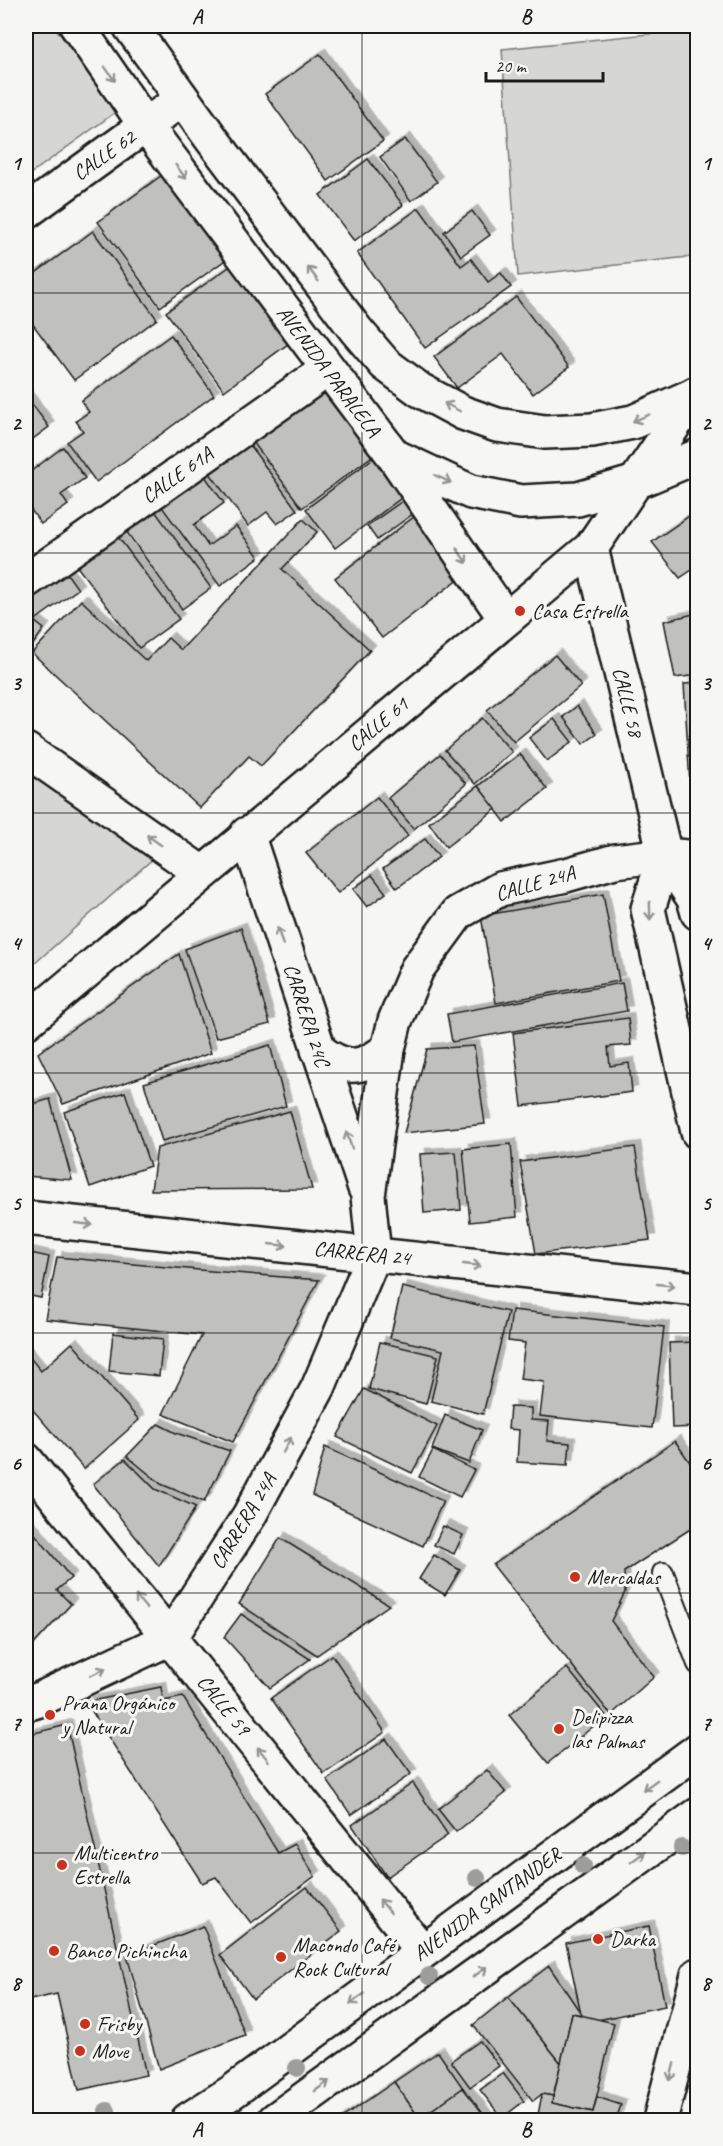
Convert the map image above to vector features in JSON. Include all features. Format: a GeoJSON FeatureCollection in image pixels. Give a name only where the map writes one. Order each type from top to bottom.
{"type":"FeatureCollection","features":[{"type":"Feature","properties":{"kind":"street","name":"AVENIDA PARALELA"},"geometry":{"type":"LineString","coordinates":[[77,26],[146,126],[393,456],[471,492],[521,502],[578,499],[636,482],[698,456]]}},
{"type":"Feature","properties":{"kind":"street"},"geometry":{"type":"LineString","coordinates":[[138,32],[182,99],[356,330],[385,363],[420,390],[474,417],[497,425],[545,432],[592,430],[633,422],[696,394]]}},
{"type":"Feature","properties":{"kind":"street","name":"CALLE 62"},"geometry":{"type":"LineString","coordinates":[[26,212],[182,99]]}},
{"type":"Feature","properties":{"kind":"street","name":"CALLE 61A"},"geometry":{"type":"LineString","coordinates":[[26,581],[328,369]]}},
{"type":"Feature","properties":{"kind":"street","name":"CALLE 61"},"geometry":{"type":"LineString","coordinates":[[26,1022],[247,834],[591,548],[696,394]]}},
{"type":"Feature","properties":{"kind":"street"},"geometry":{"type":"LineString","coordinates":[[393,456],[505,618]]}},
{"type":"Feature","properties":{"kind":"street","name":"CALLE 58"},"geometry":{"type":"LineString","coordinates":[[591,548],[665,855],[694,899],[698,913]]}},
{"type":"Feature","properties":{"kind":"street"},"geometry":{"type":"LineString","coordinates":[[26,750],[202,873]]}},
{"type":"Feature","properties":{"kind":"street","name":"CARRERA 24C"},"geometry":{"type":"LineString","coordinates":[[247,834],[368,1196]]}},
{"type":"Feature","properties":{"kind":"street"},"geometry":{"type":"LineString","coordinates":[[665,855],[648,909],[698,1132]]}},
{"type":"Feature","properties":{"kind":"street","name":"CALLE 24A"},"geometry":{"type":"LineString","coordinates":[[374,1255],[368,1196],[388,1049],[395,1021],[417,969],[458,913],[500,889],[566,875],[615,861],[665,855],[698,858]]}},
{"type":"Feature","properties":{"kind":"street"},"geometry":{"type":"LineString","coordinates":[[318,1050],[334,1062],[354,1066],[373,1061],[388,1049]]}},
{"type":"Feature","properties":{"kind":"street","name":"CARRERA 24"},"geometry":{"type":"LineString","coordinates":[[26,1218],[698,1288]]}},
{"type":"Feature","properties":{"kind":"street","name":"CARRERA 24A"},"geometry":{"type":"LineString","coordinates":[[170,1638],[249,1516],[318,1388],[374,1255]]}},
{"type":"Feature","properties":{"kind":"street","name":"CALLE 59"},"geometry":{"type":"LineString","coordinates":[[26,1460],[422,1952]]}},
{"type":"Feature","properties":{"kind":"street"},"geometry":{"type":"LineString","coordinates":[[26,1704],[170,1638]]}},
{"type":"Feature","properties":{"kind":"street","name":"AVENIDA SANTANDER"},"geometry":{"type":"LineString","coordinates":[[188,2121],[232,2092],[698,1750]]}},
{"type":"Feature","properties":{"kind":"street"},"geometry":{"type":"LineString","coordinates":[[275,2121],[698,1815]]}},
{"type":"Feature","properties":{"kind":"street"},"geometry":{"type":"LineString","coordinates":[[660,2121],[698,1975]]}},
{"type":"Feature","properties":{"kind":"lane"},"geometry":{"type":"LineString","coordinates":[[663,1573],[698,1664]]}},
{"type":"Feature","properties":{"kind":"shaded area"},"geometry":{"type":"Polygon","coordinates":[[[26,26],[54,26],[117,111],[26,177],[26,26]]]}},
{"type":"Feature","properties":{"kind":"shaded area"},"geometry":{"type":"Polygon","coordinates":[[[697,29],[697,256],[518,276],[502,49],[697,29]]]}},
{"type":"Feature","properties":{"kind":"shaded area"},"geometry":{"type":"Polygon","coordinates":[[[26,758],[156,856],[26,971],[26,758]]]}},
{"type":"Feature","properties":{"kind":"building"},"geometry":{"type":"Polygon","coordinates":[[[320,54],[383,141],[328,181],[265,94],[320,54]]]}},
{"type":"Feature","properties":{"kind":"building"},"geometry":{"type":"Polygon","coordinates":[[[405,139],[437,182],[411,201],[380,157],[405,139]]]}},
{"type":"Feature","properties":{"kind":"building"},"geometry":{"type":"Polygon","coordinates":[[[368,159],[403,205],[354,241],[320,195],[368,159]]]}},
{"type":"Feature","properties":{"kind":"building"},"geometry":{"type":"Polygon","coordinates":[[[173,167],[235,253],[160,307],[98,222],[173,167]]]}},
{"type":"Feature","properties":{"kind":"building"},"geometry":{"type":"Polygon","coordinates":[[[419,208],[461,266],[471,259],[488,282],[501,273],[511,287],[425,348],[357,253],[419,208]]]}},
{"type":"Feature","properties":{"kind":"building"},"geometry":{"type":"Polygon","coordinates":[[[472,211],[490,235],[461,256],[444,232],[472,211]]]}},
{"type":"Feature","properties":{"kind":"building"},"geometry":{"type":"Polygon","coordinates":[[[93,231],[157,319],[74,380],[26,315],[26,280],[93,231]]]}},
{"type":"Feature","properties":{"kind":"building"},"geometry":{"type":"Polygon","coordinates":[[[239,260],[296,338],[224,391],[166,312],[239,260]]]}},
{"type":"Feature","properties":{"kind":"building"},"geometry":{"type":"Polygon","coordinates":[[[516,297],[569,367],[533,394],[503,354],[457,388],[434,357],[516,297]]]}},
{"type":"Feature","properties":{"kind":"building"},"geometry":{"type":"Polygon","coordinates":[[[171,335],[214,395],[96,482],[67,442],[83,431],[76,421],[89,412],[81,401],[171,335]]]}},
{"type":"Feature","properties":{"kind":"building"},"geometry":{"type":"Polygon","coordinates":[[[331,378],[383,448],[302,508],[250,438],[331,378]]]}},
{"type":"Feature","properties":{"kind":"building"},"geometry":{"type":"Polygon","coordinates":[[[26,396],[49,427],[26,444],[26,396]]]}},
{"type":"Feature","properties":{"kind":"building"},"geometry":{"type":"Polygon","coordinates":[[[246,440],[297,510],[277,524],[267,512],[248,526],[207,469],[246,440]]]}},
{"type":"Feature","properties":{"kind":"building"},"geometry":{"type":"Polygon","coordinates":[[[63,447],[85,478],[61,495],[68,505],[41,524],[26,503],[26,475],[63,447]]]}},
{"type":"Feature","properties":{"kind":"building"},"geometry":{"type":"Polygon","coordinates":[[[384,450],[413,489],[335,548],[306,509],[384,450]]]}},
{"type":"Feature","properties":{"kind":"building"},"geometry":{"type":"Polygon","coordinates":[[[197,465],[224,503],[194,525],[208,546],[236,526],[259,557],[220,586],[154,496],[197,465]]]}},
{"type":"Feature","properties":{"kind":"building"},"geometry":{"type":"Polygon","coordinates":[[[411,495],[421,508],[377,540],[367,526],[411,495]]]}},
{"type":"Feature","properties":{"kind":"building"},"geometry":{"type":"Polygon","coordinates":[[[147,500],[211,588],[182,609],[118,520],[147,500]]]}},
{"type":"Feature","properties":{"kind":"building"},"geometry":{"type":"Polygon","coordinates":[[[423,510],[469,571],[382,638],[335,578],[423,510]]]}},
{"type":"Feature","properties":{"kind":"building"},"geometry":{"type":"Polygon","coordinates":[[[698,510],[698,577],[692,570],[680,578],[652,542],[698,510]]]}},
{"type":"Feature","properties":{"kind":"building"},"geometry":{"type":"Polygon","coordinates":[[[303,519],[317,532],[282,569],[370,650],[261,766],[249,756],[200,808],[32,653],[81,600],[146,661],[168,638],[181,650],[303,519]]]}},
{"type":"Feature","properties":{"kind":"building"},"geometry":{"type":"Polygon","coordinates":[[[110,526],[179,619],[139,648],[69,556],[110,526]]]}},
{"type":"Feature","properties":{"kind":"building"},"geometry":{"type":"Polygon","coordinates":[[[58,561],[78,589],[34,621],[44,629],[26,654],[26,584],[58,561]]]}},
{"type":"Feature","properties":{"kind":"building"},"geometry":{"type":"Polygon","coordinates":[[[698,613],[698,675],[675,678],[664,621],[698,613]]]}},
{"type":"Feature","properties":{"kind":"building"},"geometry":{"type":"Polygon","coordinates":[[[555,655],[581,686],[514,742],[487,710],[555,655]]]}},
{"type":"Feature","properties":{"kind":"building"},"geometry":{"type":"Polygon","coordinates":[[[698,683],[698,784],[690,785],[684,684],[698,683]]]}},
{"type":"Feature","properties":{"kind":"building"},"geometry":{"type":"Polygon","coordinates":[[[577,706],[597,734],[583,744],[563,717],[577,706]]]}},
{"type":"Feature","properties":{"kind":"building"},"geometry":{"type":"Polygon","coordinates":[[[482,718],[512,752],[475,784],[445,750],[482,718]]]}},
{"type":"Feature","properties":{"kind":"building"},"geometry":{"type":"Polygon","coordinates":[[[554,719],[572,742],[547,761],[529,738],[554,719]]]}},
{"type":"Feature","properties":{"kind":"building"},"geometry":{"type":"Polygon","coordinates":[[[440,754],[466,784],[414,829],[388,798],[440,754]]]}},
{"type":"Feature","properties":{"kind":"building"},"geometry":{"type":"Polygon","coordinates":[[[520,754],[547,789],[505,822],[478,786],[520,754]]]}},
{"type":"Feature","properties":{"kind":"building"},"geometry":{"type":"Polygon","coordinates":[[[478,786],[496,809],[446,847],[429,823],[478,786]]]}},
{"type":"Feature","properties":{"kind":"building"},"geometry":{"type":"Polygon","coordinates":[[[377,797],[408,836],[338,893],[306,853],[377,797]]]}},
{"type":"Feature","properties":{"kind":"building"},"geometry":{"type":"Polygon","coordinates":[[[425,839],[439,857],[397,888],[383,869],[425,839]]]}},
{"type":"Feature","properties":{"kind":"building"},"geometry":{"type":"Polygon","coordinates":[[[372,875],[386,893],[367,907],[353,889],[372,875]]]}},
{"type":"Feature","properties":{"kind":"building"},"geometry":{"type":"Polygon","coordinates":[[[603,894],[619,981],[496,1003],[481,916],[603,894]]]}},
{"type":"Feature","properties":{"kind":"building"},"geometry":{"type":"Polygon","coordinates":[[[241,928],[270,1024],[216,1038],[185,949],[241,928]]]}},
{"type":"Feature","properties":{"kind":"building"},"geometry":{"type":"Polygon","coordinates":[[[179,954],[211,1053],[63,1104],[38,1053],[179,954]]]}},
{"type":"Feature","properties":{"kind":"building"},"geometry":{"type":"Polygon","coordinates":[[[622,983],[627,1011],[452,1042],[447,1014],[622,983]]]}},
{"type":"Feature","properties":{"kind":"building"},"geometry":{"type":"Polygon","coordinates":[[[628,1018],[631,1045],[608,1047],[610,1066],[629,1063],[632,1092],[522,1106],[513,1033],[628,1018]]]}},
{"type":"Feature","properties":{"kind":"building"},"geometry":{"type":"Polygon","coordinates":[[[270,1045],[286,1106],[162,1141],[144,1083],[270,1045]]]}},
{"type":"Feature","properties":{"kind":"building"},"geometry":{"type":"Polygon","coordinates":[[[474,1046],[485,1124],[404,1133],[427,1049],[474,1046]]]}},
{"type":"Feature","properties":{"kind":"building"},"geometry":{"type":"Polygon","coordinates":[[[125,1092],[150,1166],[90,1187],[64,1112],[125,1092]]]}},
{"type":"Feature","properties":{"kind":"building"},"geometry":{"type":"Polygon","coordinates":[[[50,1099],[72,1180],[26,1176],[26,1106],[50,1099]]]}},
{"type":"Feature","properties":{"kind":"building"},"geometry":{"type":"Polygon","coordinates":[[[290,1111],[312,1189],[151,1190],[157,1148],[290,1111]]]}},
{"type":"Feature","properties":{"kind":"building"},"geometry":{"type":"Polygon","coordinates":[[[511,1144],[517,1217],[470,1222],[463,1149],[511,1144]]]}},
{"type":"Feature","properties":{"kind":"building"},"geometry":{"type":"Polygon","coordinates":[[[635,1147],[650,1240],[536,1254],[520,1162],[635,1147]]]}},
{"type":"Feature","properties":{"kind":"building"},"geometry":{"type":"Polygon","coordinates":[[[456,1152],[461,1210],[424,1213],[420,1154],[456,1152]]]}},
{"type":"Feature","properties":{"kind":"building"},"geometry":{"type":"Polygon","coordinates":[[[26,1252],[49,1257],[41,1298],[26,1295],[26,1252]]]}},
{"type":"Feature","properties":{"kind":"building"},"geometry":{"type":"Polygon","coordinates":[[[57,1257],[319,1280],[233,1442],[163,1414],[202,1335],[45,1319],[57,1257]]]}},
{"type":"Feature","properties":{"kind":"building"},"geometry":{"type":"Polygon","coordinates":[[[402,1287],[508,1312],[483,1414],[431,1401],[443,1350],[390,1338],[402,1287]]]}},
{"type":"Feature","properties":{"kind":"building"},"geometry":{"type":"Polygon","coordinates":[[[512,1310],[664,1327],[652,1428],[540,1416],[544,1382],[520,1379],[525,1343],[508,1341],[512,1310]]]}},
{"type":"Feature","properties":{"kind":"building"},"geometry":{"type":"Polygon","coordinates":[[[113,1333],[163,1339],[159,1376],[109,1371],[113,1333]]]}},
{"type":"Feature","properties":{"kind":"building"},"geometry":{"type":"Polygon","coordinates":[[[380,1342],[438,1356],[426,1404],[369,1389],[380,1342]]]}},
{"type":"Feature","properties":{"kind":"building"},"geometry":{"type":"Polygon","coordinates":[[[698,1342],[698,1427],[672,1428],[669,1343],[698,1342]]]}},
{"type":"Feature","properties":{"kind":"building"},"geometry":{"type":"Polygon","coordinates":[[[72,1343],[139,1420],[84,1469],[26,1402],[26,1353],[41,1371],[72,1343]]]}},
{"type":"Feature","properties":{"kind":"building"},"geometry":{"type":"Polygon","coordinates":[[[364,1389],[437,1426],[412,1473],[337,1437],[364,1389]]]}},
{"type":"Feature","properties":{"kind":"building"},"geometry":{"type":"Polygon","coordinates":[[[510,1407],[531,1408],[531,1420],[549,1421],[547,1441],[570,1443],[568,1465],[517,1462],[519,1430],[508,1429],[510,1407]]]}},
{"type":"Feature","properties":{"kind":"building"},"geometry":{"type":"Polygon","coordinates":[[[445,1415],[482,1430],[469,1463],[432,1449],[445,1415]]]}},
{"type":"Feature","properties":{"kind":"building"},"geometry":{"type":"Polygon","coordinates":[[[158,1424],[176,1433],[230,1451],[204,1502],[161,1484],[127,1456],[158,1424]]]}},
{"type":"Feature","properties":{"kind":"building"},"geometry":{"type":"Polygon","coordinates":[[[675,1441],[698,1474],[698,1524],[624,1572],[625,1592],[611,1621],[654,1677],[611,1715],[493,1565],[675,1441]]]}},
{"type":"Feature","properties":{"kind":"building"},"geometry":{"type":"Polygon","coordinates":[[[325,1447],[443,1501],[423,1546],[312,1495],[325,1447]]]}},
{"type":"Feature","properties":{"kind":"building"},"geometry":{"type":"Polygon","coordinates":[[[433,1450],[474,1470],[460,1497],[419,1477],[433,1450]]]}},
{"type":"Feature","properties":{"kind":"building"},"geometry":{"type":"Polygon","coordinates":[[[125,1459],[155,1489],[196,1507],[159,1566],[93,1484],[125,1459]]]}},
{"type":"Feature","properties":{"kind":"building"},"geometry":{"type":"Polygon","coordinates":[[[26,1523],[71,1578],[57,1590],[71,1604],[26,1653],[26,1523]]]}},
{"type":"Feature","properties":{"kind":"building"},"geometry":{"type":"Polygon","coordinates":[[[443,1526],[463,1535],[454,1554],[434,1545],[443,1526]]]}},
{"type":"Feature","properties":{"kind":"building"},"geometry":{"type":"Polygon","coordinates":[[[280,1538],[389,1605],[317,1655],[239,1604],[280,1538]]]}},
{"type":"Feature","properties":{"kind":"building"},"geometry":{"type":"Polygon","coordinates":[[[434,1555],[460,1570],[445,1595],[419,1579],[434,1555]]]}},
{"type":"Feature","properties":{"kind":"building"},"geometry":{"type":"Polygon","coordinates":[[[241,1614],[310,1659],[270,1688],[224,1637],[241,1614]]]}},
{"type":"Feature","properties":{"kind":"building"},"geometry":{"type":"Polygon","coordinates":[[[332,1655],[385,1732],[324,1774],[271,1698],[332,1655]]]}},
{"type":"Feature","properties":{"kind":"building"},"geometry":{"type":"Polygon","coordinates":[[[567,1668],[606,1716],[548,1763],[509,1715],[567,1668]]]}},
{"type":"Feature","properties":{"kind":"building"},"geometry":{"type":"Polygon","coordinates":[[[161,1687],[163,1701],[183,1697],[278,1853],[295,1844],[315,1876],[251,1923],[216,1877],[202,1883],[86,1702],[161,1687]]]}},
{"type":"Feature","properties":{"kind":"building","name":"Multicentro Estrella"},"geometry":{"type":"Polygon","coordinates":[[[67,1725],[146,2075],[79,2090],[57,1994],[26,2001],[26,1735],[67,1725]]]}},
{"type":"Feature","properties":{"kind":"building"},"geometry":{"type":"Polygon","coordinates":[[[386,1739],[411,1774],[351,1815],[327,1780],[386,1739]]]}},
{"type":"Feature","properties":{"kind":"building"},"geometry":{"type":"Polygon","coordinates":[[[487,1770],[506,1793],[456,1832],[438,1809],[487,1770]]]}},
{"type":"Feature","properties":{"kind":"building"},"geometry":{"type":"Polygon","coordinates":[[[413,1783],[448,1835],[387,1877],[352,1825],[413,1783]]]}},
{"type":"Feature","properties":{"kind":"building"},"geometry":{"type":"Polygon","coordinates":[[[307,1887],[341,1931],[253,1999],[220,1955],[307,1887]]]}},
{"type":"Feature","properties":{"kind":"building"},"geometry":{"type":"Polygon","coordinates":[[[203,1926],[245,2035],[159,2069],[127,1956],[203,1926]]]}},
{"type":"Feature","properties":{"kind":"building"},"geometry":{"type":"Polygon","coordinates":[[[649,1926],[665,2006],[583,2023],[566,1943],[649,1926]]]}},
{"type":"Feature","properties":{"kind":"building"},"geometry":{"type":"Polygon","coordinates":[[[549,1966],[582,2015],[572,2013],[561,2063],[508,1997],[549,1966]]]}},
{"type":"Feature","properties":{"kind":"building"},"geometry":{"type":"Polygon","coordinates":[[[508,1997],[561,2063],[553,2096],[542,2094],[533,2101],[473,2025],[508,1997]]]}},
{"type":"Feature","properties":{"kind":"building"},"geometry":{"type":"Polygon","coordinates":[[[572,2013],[614,2023],[593,2112],[552,2103],[572,2013]]]}},
{"type":"Feature","properties":{"kind":"building"},"geometry":{"type":"Polygon","coordinates":[[[480,2041],[499,2066],[470,2087],[451,2061],[480,2041]]]}},
{"type":"Feature","properties":{"kind":"building"},"geometry":{"type":"Polygon","coordinates":[[[438,2052],[463,2088],[417,2120],[404,2120],[415,2112],[394,2082],[438,2052]]]}},
{"type":"Feature","properties":{"kind":"building"},"geometry":{"type":"Polygon","coordinates":[[[503,2073],[524,2101],[502,2118],[480,2090],[503,2073]]]}},
{"type":"Feature","properties":{"kind":"building"},"geometry":{"type":"Polygon","coordinates":[[[394,2082],[415,2112],[404,2120],[339,2120],[394,2082]]]}},
{"type":"Feature","properties":{"kind":"building"},"geometry":{"type":"Polygon","coordinates":[[[463,2088],[488,2120],[417,2120],[423,2116],[463,2088]]]}},
{"type":"Feature","properties":{"kind":"building"},"geometry":{"type":"Polygon","coordinates":[[[542,2094],[553,2096],[552,2103],[593,2112],[597,2097],[621,2105],[616,2120],[537,2120],[542,2094]]]}},
{"type":"Feature","properties":{"kind":"place","name":"Casa Estrella"},"geometry":{"type":"Point","coordinates":[520,611]}},
{"type":"Feature","properties":{"kind":"place","name":"Mercaldas"},"geometry":{"type":"Point","coordinates":[575,1577]}},
{"type":"Feature","properties":{"kind":"place","name":"Prana Orgánico y Natural"},"geometry":{"type":"Point","coordinates":[50,1715]}},
{"type":"Feature","properties":{"kind":"place","name":"Delipizza las Palmas"},"geometry":{"type":"Point","coordinates":[559,1729]}},
{"type":"Feature","properties":{"kind":"place","name":"Multicentro Estrella"},"geometry":{"type":"Point","coordinates":[62,1865]}},
{"type":"Feature","properties":{"kind":"place","name":"Darka"},"geometry":{"type":"Point","coordinates":[598,1939]}},
{"type":"Feature","properties":{"kind":"place","name":"Banco Pichincha"},"geometry":{"type":"Point","coordinates":[54,1951]}},
{"type":"Feature","properties":{"kind":"place","name":"Macondo Café Rock Cultural"},"geometry":{"type":"Point","coordinates":[281,1957]}},
{"type":"Feature","properties":{"kind":"place","name":"Frisby"},"geometry":{"type":"Point","coordinates":[85,2024]}},
{"type":"Feature","properties":{"kind":"place","name":"Move"},"geometry":{"type":"Point","coordinates":[80,2051]}}]}
